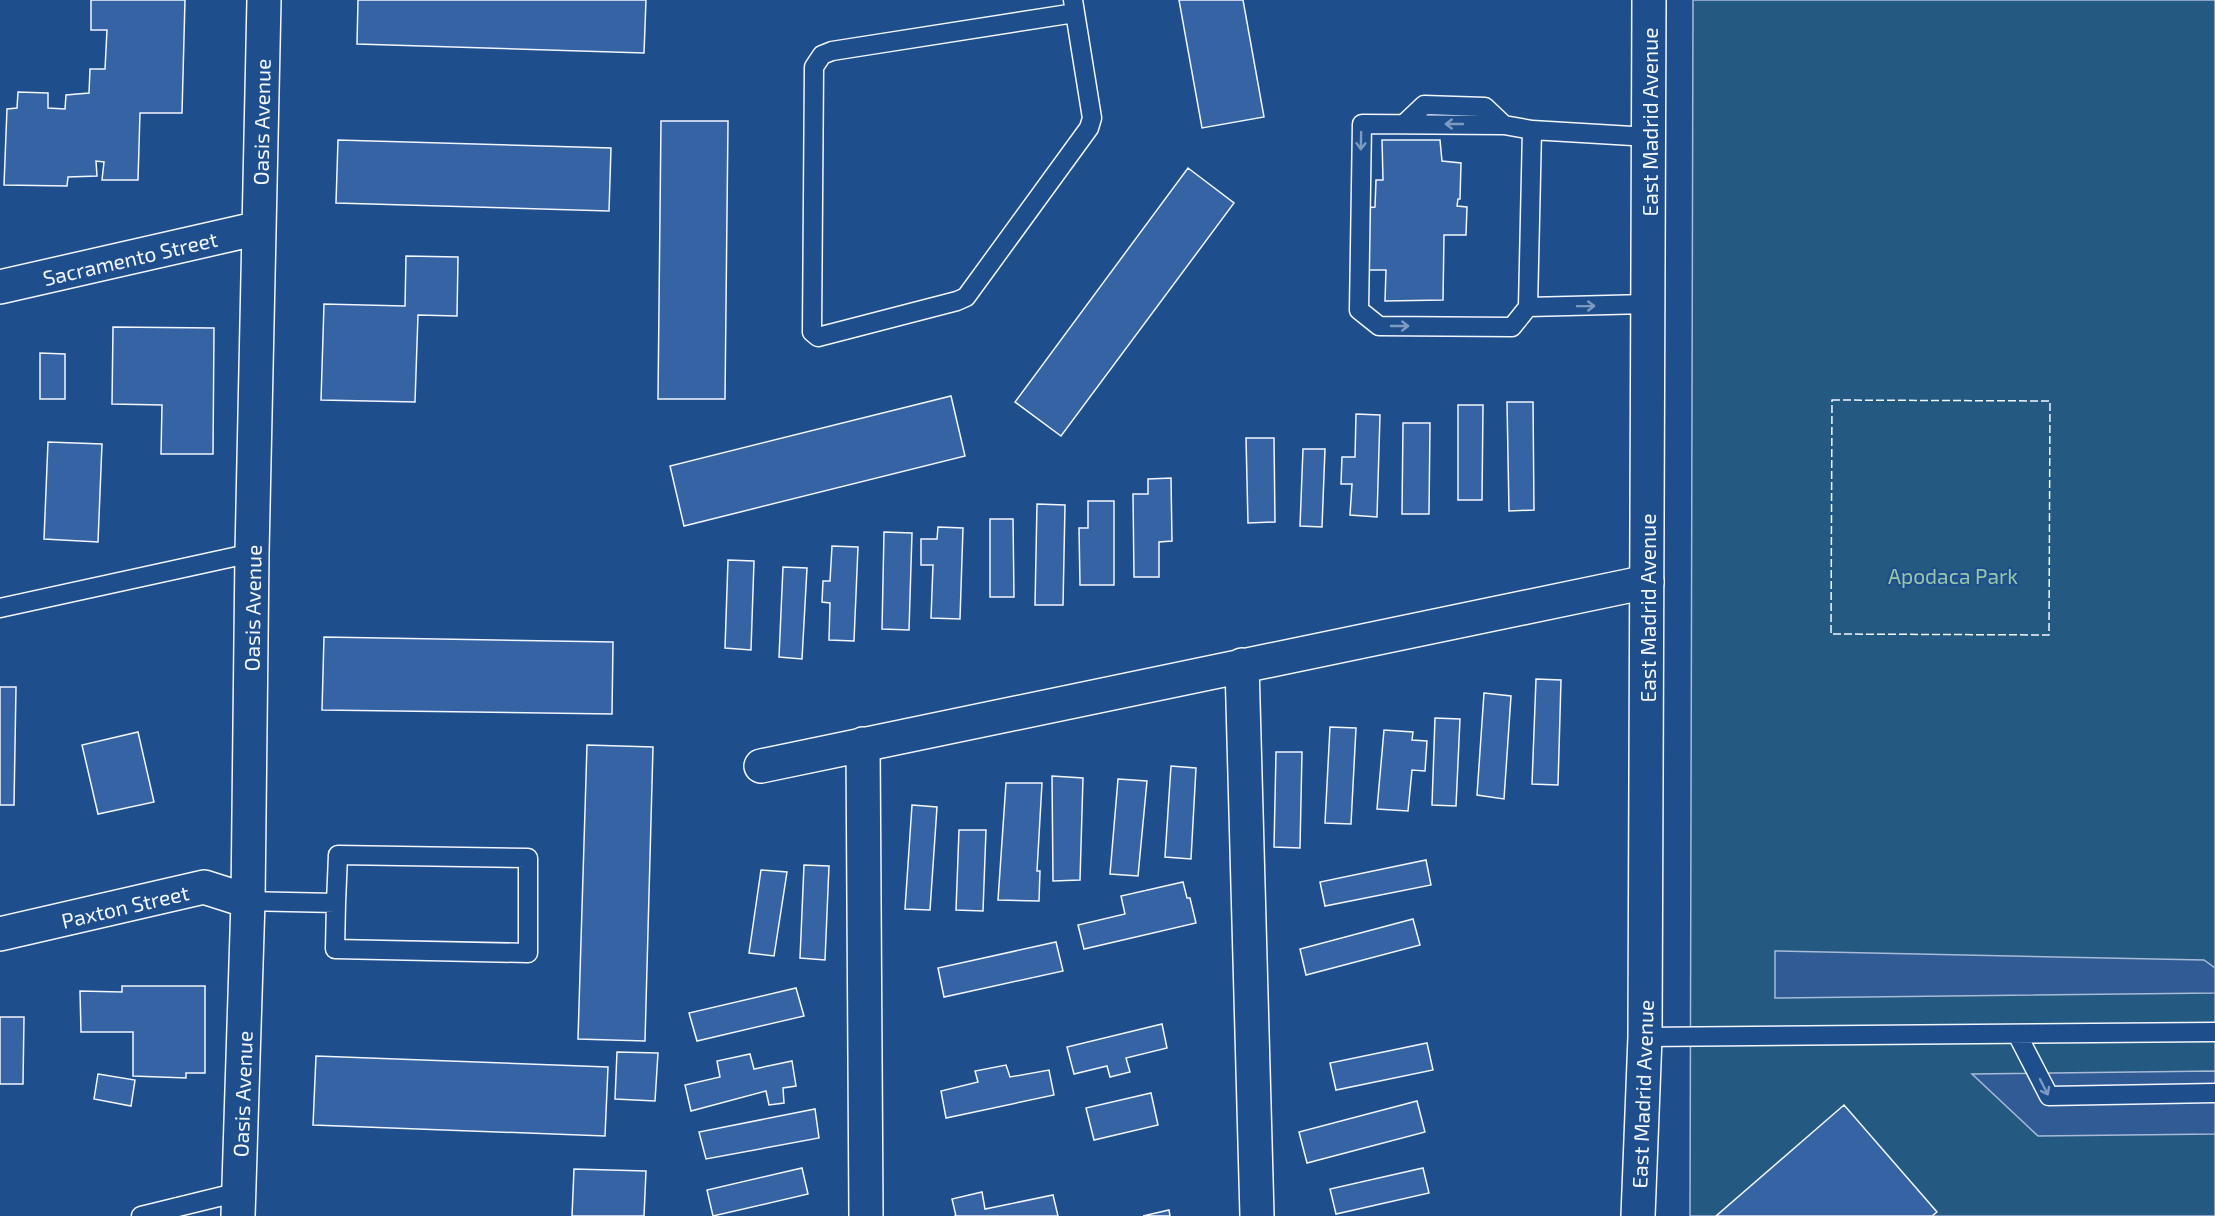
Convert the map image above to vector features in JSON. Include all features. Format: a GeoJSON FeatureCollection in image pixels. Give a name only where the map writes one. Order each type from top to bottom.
{"type":"FeatureCollection","features":[{"type":"Feature","properties":{"kind":"street","name":"Oasis Avenue"},"geometry":{"type":"LineString","coordinates":[[238,1204],[248,901],[252,553],[264,0]]}},
{"type":"Feature","properties":{"kind":"street","name":"East Madrid Avenue"},"geometry":{"type":"LineString","coordinates":[[1638,1216],[1645,1037],[1649,0]]}},
{"type":"Feature","properties":{"kind":"street","name":"Sacramento Street"},"geometry":{"type":"LineString","coordinates":[[0,287],[259,228]]}},
{"type":"Feature","properties":{"kind":"street"},"geometry":{"type":"LineString","coordinates":[[761,766],[1647,582]]}},
{"type":"Feature","properties":{"kind":"street"},"geometry":{"type":"LineString","coordinates":[[1242,665],[1257,1216]]}},
{"type":"Feature","properties":{"kind":"street"},"geometry":{"type":"LineString","coordinates":[[863,744],[866,1216]]}},
{"type":"Feature","properties":{"kind":"street","name":"Paxton Street"},"geometry":{"type":"LineString","coordinates":[[0,934],[204,887],[248,901]]}},
{"type":"Feature","properties":{"kind":"lane"},"geometry":{"type":"LineString","coordinates":[[1074,6],[1092,118],[1089,128],[966,297],[957,302],[818,337],[812,332],[814,67],[822,55],[832,51],[1074,6]]}},
{"type":"Feature","properties":{"kind":"lane"},"geometry":{"type":"LineString","coordinates":[[1533,130],[1528,307],[1512,327],[1379,326],[1359,310],[1362,124],[1404,124],[1424,105],[1485,107],[1504,125],[1533,130],[1649,137]]}},
{"type":"Feature","properties":{"kind":"lane"},"geometry":{"type":"LineString","coordinates":[[1528,307],[1647,304]]}},
{"type":"Feature","properties":{"kind":"lane"},"geometry":{"type":"LineString","coordinates":[[0,608],[252,553]]}},
{"type":"Feature","properties":{"kind":"lane"},"geometry":{"type":"LineString","coordinates":[[338,855],[528,858],[528,953],[335,949],[336,903],[338,855]]}},
{"type":"Feature","properties":{"kind":"lane"},"geometry":{"type":"LineString","coordinates":[[248,901],[336,903]]}},
{"type":"Feature","properties":{"kind":"lane"},"geometry":{"type":"LineString","coordinates":[[1645,1037],[2215,1032]]}},
{"type":"Feature","properties":{"kind":"lane"},"geometry":{"type":"LineString","coordinates":[[2017,1034],[2049,1096],[2215,1093]]}},
{"type":"Feature","properties":{"kind":"lane"},"geometry":{"type":"LineString","coordinates":[[141,1216],[238,1204]]}},
{"type":"Feature","properties":{"kind":"green space","name":"Apodaca Park"},"geometry":{"type":"Polygon","coordinates":[[[1693,0],[2215,0],[2215,1216],[1690,1216],[1693,0]]]}},
{"type":"Feature","properties":{"kind":"shaded area"},"geometry":{"type":"Polygon","coordinates":[[[1775,951],[2204,960],[2215,968],[2215,993],[1775,998],[1775,951]]]}},
{"type":"Feature","properties":{"kind":"shaded area"},"geometry":{"type":"Polygon","coordinates":[[[2215,1071],[2215,1134],[2038,1136],[1972,1074],[2215,1071]]]}},
{"type":"Feature","properties":{"kind":"building"},"geometry":{"type":"Polygon","coordinates":[[[91,0],[185,0],[182,113],[140,113],[138,180],[102,180],[104,162],[96,161],[97,176],[68,177],[67,186],[4,185],[7,109],[17,108],[18,92],[48,93],[48,108],[65,109],[66,95],[89,93],[90,69],[105,69],[107,30],[91,30],[91,0]]]}},
{"type":"Feature","properties":{"kind":"building"},"geometry":{"type":"Polygon","coordinates":[[[358,0],[646,0],[644,53],[357,44],[358,0]]]}},
{"type":"Feature","properties":{"kind":"building"},"geometry":{"type":"Polygon","coordinates":[[[1179,0],[1243,0],[1264,117],[1202,128],[1179,0]]]}},
{"type":"Feature","properties":{"kind":"building"},"geometry":{"type":"Polygon","coordinates":[[[661,121],[728,121],[725,399],[658,399],[661,121]]]}},
{"type":"Feature","properties":{"kind":"building"},"geometry":{"type":"Polygon","coordinates":[[[338,140],[611,148],[609,211],[336,203],[338,140]]]}},
{"type":"Feature","properties":{"kind":"building"},"geometry":{"type":"Polygon","coordinates":[[[1382,140],[1440,140],[1442,161],[1461,163],[1460,199],[1458,199],[1457,206],[1467,207],[1466,235],[1444,235],[1443,300],[1385,301],[1386,270],[1362,270],[1365,208],[1375,207],[1376,180],[1383,180],[1382,140]]]}},
{"type":"Feature","properties":{"kind":"building"},"geometry":{"type":"Polygon","coordinates":[[[1188,168],[1234,203],[1061,436],[1015,402],[1188,168]]]}},
{"type":"Feature","properties":{"kind":"building"},"geometry":{"type":"Polygon","coordinates":[[[406,256],[458,257],[457,316],[418,315],[415,402],[321,400],[324,304],[405,306],[406,256]]]}},
{"type":"Feature","properties":{"kind":"building"},"geometry":{"type":"Polygon","coordinates":[[[113,327],[214,328],[213,454],[161,454],[162,405],[112,404],[113,327]]]}},
{"type":"Feature","properties":{"kind":"building"},"geometry":{"type":"Polygon","coordinates":[[[40,353],[65,354],[65,399],[40,399],[40,353]]]}},
{"type":"Feature","properties":{"kind":"building"},"geometry":{"type":"Polygon","coordinates":[[[951,396],[965,456],[684,526],[670,466],[951,396]]]}},
{"type":"Feature","properties":{"kind":"building"},"geometry":{"type":"Polygon","coordinates":[[[1507,402],[1533,402],[1534,510],[1509,511],[1507,402]]]}},
{"type":"Feature","properties":{"kind":"building"},"geometry":{"type":"Polygon","coordinates":[[[1458,405],[1483,405],[1482,500],[1458,500],[1458,405]]]}},
{"type":"Feature","properties":{"kind":"building"},"geometry":{"type":"Polygon","coordinates":[[[1356,414],[1380,415],[1377,517],[1350,515],[1352,484],[1341,484],[1342,457],[1355,457],[1356,414]]]}},
{"type":"Feature","properties":{"kind":"building"},"geometry":{"type":"Polygon","coordinates":[[[1403,423],[1430,423],[1429,514],[1402,514],[1403,423]]]}},
{"type":"Feature","properties":{"kind":"building"},"geometry":{"type":"Polygon","coordinates":[[[1246,438],[1274,438],[1275,522],[1248,523],[1246,438]]]}},
{"type":"Feature","properties":{"kind":"building"},"geometry":{"type":"Polygon","coordinates":[[[48,442],[102,444],[98,542],[44,539],[48,442]]]}},
{"type":"Feature","properties":{"kind":"building"},"geometry":{"type":"Polygon","coordinates":[[[1303,449],[1325,449],[1322,527],[1300,526],[1303,449]]]}},
{"type":"Feature","properties":{"kind":"building"},"geometry":{"type":"Polygon","coordinates":[[[1171,478],[1172,541],[1159,542],[1159,577],[1134,577],[1133,494],[1148,494],[1148,479],[1171,478]]]}},
{"type":"Feature","properties":{"kind":"building"},"geometry":{"type":"Polygon","coordinates":[[[1088,501],[1114,501],[1114,585],[1080,585],[1079,528],[1088,528],[1088,501]]]}},
{"type":"Feature","properties":{"kind":"building"},"geometry":{"type":"Polygon","coordinates":[[[1037,504],[1065,505],[1063,605],[1035,605],[1037,504]]]}},
{"type":"Feature","properties":{"kind":"building"},"geometry":{"type":"Polygon","coordinates":[[[990,519],[1013,519],[1014,597],[990,597],[990,519]]]}},
{"type":"Feature","properties":{"kind":"building"},"geometry":{"type":"Polygon","coordinates":[[[938,527],[963,528],[960,619],[931,618],[933,565],[921,565],[921,539],[937,539],[938,527]]]}},
{"type":"Feature","properties":{"kind":"building"},"geometry":{"type":"Polygon","coordinates":[[[884,532],[912,533],[909,630],[882,629],[884,532]]]}},
{"type":"Feature","properties":{"kind":"building"},"geometry":{"type":"Polygon","coordinates":[[[832,546],[858,547],[854,641],[829,640],[830,603],[822,602],[823,581],[830,581],[832,546]]]}},
{"type":"Feature","properties":{"kind":"building"},"geometry":{"type":"Polygon","coordinates":[[[728,560],[754,561],[751,650],[725,648],[728,560]]]}},
{"type":"Feature","properties":{"kind":"building"},"geometry":{"type":"Polygon","coordinates":[[[783,567],[807,568],[802,659],[779,657],[783,567]]]}},
{"type":"Feature","properties":{"kind":"building"},"geometry":{"type":"Polygon","coordinates":[[[324,637],[613,642],[612,714],[322,710],[324,637]]]}},
{"type":"Feature","properties":{"kind":"building"},"geometry":{"type":"Polygon","coordinates":[[[1536,679],[1561,680],[1558,785],[1532,784],[1536,679]]]}},
{"type":"Feature","properties":{"kind":"building"},"geometry":{"type":"Polygon","coordinates":[[[0,687],[16,687],[14,805],[0,805],[0,687]]]}},
{"type":"Feature","properties":{"kind":"building"},"geometry":{"type":"Polygon","coordinates":[[[1484,693],[1511,696],[1504,799],[1477,795],[1484,693]]]}},
{"type":"Feature","properties":{"kind":"building"},"geometry":{"type":"Polygon","coordinates":[[[1435,718],[1460,719],[1456,806],[1432,805],[1435,718]]]}},
{"type":"Feature","properties":{"kind":"building"},"geometry":{"type":"Polygon","coordinates":[[[1330,727],[1356,728],[1351,824],[1325,823],[1330,727]]]}},
{"type":"Feature","properties":{"kind":"building"},"geometry":{"type":"Polygon","coordinates":[[[1384,730],[1413,732],[1412,740],[1427,741],[1425,771],[1412,770],[1408,811],[1377,809],[1384,730]]]}},
{"type":"Feature","properties":{"kind":"building"},"geometry":{"type":"Polygon","coordinates":[[[138,732],[154,802],[98,814],[82,745],[138,732]]]}},
{"type":"Feature","properties":{"kind":"building"},"geometry":{"type":"Polygon","coordinates":[[[587,745],[653,747],[645,1041],[578,1039],[587,745]]]}},
{"type":"Feature","properties":{"kind":"building"},"geometry":{"type":"Polygon","coordinates":[[[1276,752],[1302,752],[1300,848],[1274,847],[1276,752]]]}},
{"type":"Feature","properties":{"kind":"building"},"geometry":{"type":"Polygon","coordinates":[[[1171,766],[1196,768],[1191,859],[1165,857],[1171,766]]]}},
{"type":"Feature","properties":{"kind":"building"},"geometry":{"type":"Polygon","coordinates":[[[1052,776],[1083,778],[1080,880],[1053,881],[1052,776]]]}},
{"type":"Feature","properties":{"kind":"building"},"geometry":{"type":"Polygon","coordinates":[[[1118,779],[1147,781],[1138,876],[1110,874],[1118,779]]]}},
{"type":"Feature","properties":{"kind":"building"},"geometry":{"type":"Polygon","coordinates":[[[1006,783],[1042,783],[1037,871],[1040,871],[1039,901],[998,900],[1006,783]]]}},
{"type":"Feature","properties":{"kind":"building"},"geometry":{"type":"Polygon","coordinates":[[[912,805],[937,807],[930,910],[905,909],[912,805]]]}},
{"type":"Feature","properties":{"kind":"building"},"geometry":{"type":"Polygon","coordinates":[[[959,830],[986,830],[983,911],[956,910],[959,830]]]}},
{"type":"Feature","properties":{"kind":"building"},"geometry":{"type":"Polygon","coordinates":[[[1426,860],[1431,885],[1325,906],[1320,882],[1426,860]]]}},
{"type":"Feature","properties":{"kind":"building"},"geometry":{"type":"Polygon","coordinates":[[[804,865],[829,866],[825,960],[800,958],[804,865]]]}},
{"type":"Feature","properties":{"kind":"building"},"geometry":{"type":"Polygon","coordinates":[[[761,870],[787,872],[774,956],[749,953],[761,870]]]}},
{"type":"Feature","properties":{"kind":"building"},"geometry":{"type":"Polygon","coordinates":[[[1183,882],[1187,898],[1190,898],[1196,923],[1084,949],[1078,925],[1125,914],[1121,896],[1183,882]]]}},
{"type":"Feature","properties":{"kind":"building"},"geometry":{"type":"Polygon","coordinates":[[[1413,919],[1420,945],[1306,975],[1300,949],[1413,919]]]}},
{"type":"Feature","properties":{"kind":"building"},"geometry":{"type":"Polygon","coordinates":[[[1056,942],[1063,971],[944,997],[938,968],[1056,942]]]}},
{"type":"Feature","properties":{"kind":"building"},"geometry":{"type":"Polygon","coordinates":[[[122,986],[205,986],[205,1073],[186,1073],[186,1078],[133,1076],[133,1032],[81,1032],[80,991],[122,992],[122,986]]]}},
{"type":"Feature","properties":{"kind":"building"},"geometry":{"type":"Polygon","coordinates":[[[796,988],[804,1016],[697,1041],[689,1013],[796,988]]]}},
{"type":"Feature","properties":{"kind":"building"},"geometry":{"type":"Polygon","coordinates":[[[0,1017],[24,1017],[23,1084],[0,1084],[0,1017]]]}},
{"type":"Feature","properties":{"kind":"building"},"geometry":{"type":"Polygon","coordinates":[[[1162,1024],[1167,1048],[1126,1058],[1130,1072],[1110,1077],[1107,1066],[1074,1074],[1067,1047],[1162,1024]]]}},
{"type":"Feature","properties":{"kind":"building"},"geometry":{"type":"Polygon","coordinates":[[[1427,1043],[1433,1070],[1336,1090],[1330,1063],[1427,1043]]]}},
{"type":"Feature","properties":{"kind":"building"},"geometry":{"type":"Polygon","coordinates":[[[617,1052],[658,1053],[655,1101],[615,1099],[617,1052]]]}},
{"type":"Feature","properties":{"kind":"building"},"geometry":{"type":"Polygon","coordinates":[[[750,1054],[754,1069],[792,1061],[796,1086],[783,1088],[784,1103],[769,1105],[766,1091],[691,1111],[685,1085],[720,1077],[717,1061],[750,1054]]]}},
{"type":"Feature","properties":{"kind":"building"},"geometry":{"type":"Polygon","coordinates":[[[316,1056],[608,1067],[605,1136],[313,1125],[316,1056]]]}},
{"type":"Feature","properties":{"kind":"building"},"geometry":{"type":"Polygon","coordinates":[[[1006,1065],[1010,1077],[1049,1070],[1054,1095],[946,1118],[941,1091],[978,1082],[975,1071],[1006,1065]]]}},
{"type":"Feature","properties":{"kind":"building"},"geometry":{"type":"Polygon","coordinates":[[[98,1074],[135,1080],[131,1106],[94,1099],[98,1074]]]}},
{"type":"Feature","properties":{"kind":"building"},"geometry":{"type":"Polygon","coordinates":[[[1151,1093],[1158,1125],[1094,1140],[1086,1108],[1151,1093]]]}},
{"type":"Feature","properties":{"kind":"building"},"geometry":{"type":"Polygon","coordinates":[[[1417,1101],[1425,1132],[1307,1163],[1299,1132],[1417,1101]]]}},
{"type":"Feature","properties":{"kind":"building"},"geometry":{"type":"Polygon","coordinates":[[[1844,1105],[1937,1212],[1932,1216],[1716,1216],[1844,1105]]]}},
{"type":"Feature","properties":{"kind":"building"},"geometry":{"type":"Polygon","coordinates":[[[815,1109],[819,1138],[706,1159],[699,1132],[815,1109]]]}},
{"type":"Feature","properties":{"kind":"building"},"geometry":{"type":"Polygon","coordinates":[[[802,1168],[808,1194],[713,1216],[707,1190],[802,1168]]]}},
{"type":"Feature","properties":{"kind":"building"},"geometry":{"type":"Polygon","coordinates":[[[1423,1168],[1429,1193],[1336,1214],[1330,1189],[1423,1168]]]}},
{"type":"Feature","properties":{"kind":"building"},"geometry":{"type":"Polygon","coordinates":[[[574,1169],[646,1171],[644,1216],[572,1216],[574,1169]]]}},
{"type":"Feature","properties":{"kind":"building"},"geometry":{"type":"Polygon","coordinates":[[[982,1192],[985,1209],[1053,1195],[1058,1216],[956,1216],[952,1199],[982,1192]]]}},
{"type":"Feature","properties":{"kind":"building"},"geometry":{"type":"Polygon","coordinates":[[[1169,1210],[1170,1216],[1143,1216],[1169,1210]]]}},
{"type":"Feature","properties":{"kind":"fence"},"geometry":{"type":"LineString","coordinates":[[1832,400],[2050,401],[2049,635],[1831,634],[1832,400]]}}]}
